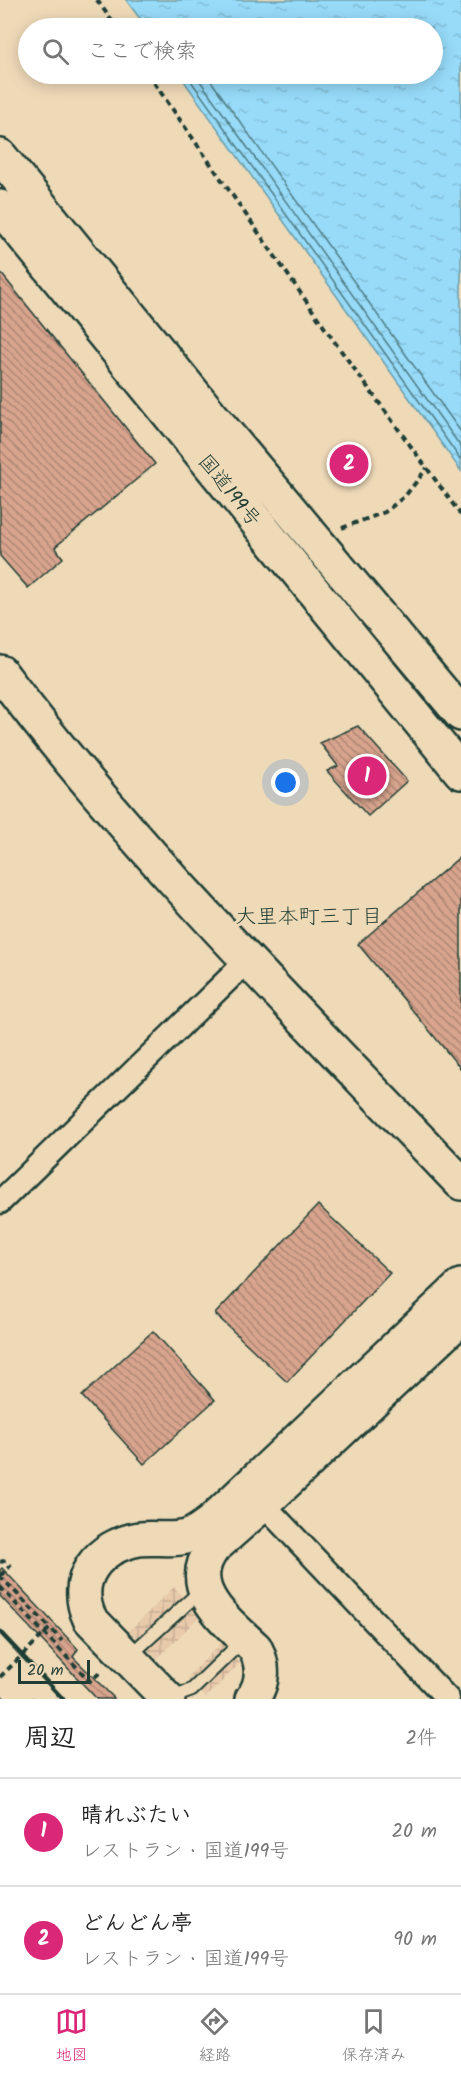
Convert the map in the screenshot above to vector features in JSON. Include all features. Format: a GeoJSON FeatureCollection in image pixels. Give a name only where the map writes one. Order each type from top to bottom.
{"type":"FeatureCollection","features":[{"type":"Feature","properties":{"kind":"main road","name":"国道199号"},"geometry":{"type":"LineString","coordinates":[[0,156],[210,414],[461,714]]}},
{"type":"Feature","properties":{"kind":"main road","name":"国道199号"},"geometry":{"type":"LineString","coordinates":[[0,207],[461,772]]}},
{"type":"Feature","properties":{"kind":"main road"},"geometry":{"type":"LineString","coordinates":[[0,672],[128,828],[248,960],[461,1183]]}},
{"type":"Feature","properties":{"kind":"main road"},"geometry":{"type":"LineString","coordinates":[[163,1694],[114,1658],[90,1620],[85,1608],[83,1587],[91,1569],[109,1550],[128,1542],[141,1539],[188,1537],[210,1523],[461,1286]]}},
{"type":"Feature","properties":{"kind":"main road"},"geometry":{"type":"LineString","coordinates":[[252,1699],[261,1683],[260,1658],[255,1648],[207,1598],[202,1577],[207,1557],[213,1548],[461,1318]]}},
{"type":"Feature","properties":{"kind":"street"},"geometry":{"type":"LineString","coordinates":[[0,1202],[248,960]]}},
{"type":"Feature","properties":{"kind":"street"},"geometry":{"type":"LineString","coordinates":[[263,1504],[448,1699]]}},
{"type":"Feature","properties":{"kind":"lane"},"geometry":{"type":"LineString","coordinates":[[114,1658],[138,1648],[194,1597],[202,1577]]}},
{"type":"Feature","properties":{"kind":"lane"},"geometry":{"type":"LineString","coordinates":[[163,1694],[192,1690],[232,1651],[236,1641],[234,1627]]}},
{"type":"Feature","properties":{"kind":"path"},"geometry":{"type":"LineString","coordinates":[[97,0],[110,18]]}},
{"type":"Feature","properties":{"kind":"path"},"geometry":{"type":"LineString","coordinates":[[155,84],[327,331],[461,515]]}},
{"type":"Feature","properties":{"kind":"path"},"geometry":{"type":"LineString","coordinates":[[342,528],[385,512],[405,496],[428,468]]}},
{"type":"Feature","properties":{"kind":"path"},"geometry":{"type":"LineString","coordinates":[[0,1562],[8,1560]]}},
{"type":"Feature","properties":{"kind":"path"},"geometry":{"type":"LineString","coordinates":[[12,1564],[0,1576],[62,1641]]}},
{"type":"Feature","properties":{"kind":"path"},"geometry":{"type":"LineString","coordinates":[[0,1587],[90,1681],[114,1658]]}},
{"type":"Feature","properties":{"kind":"path"},"geometry":{"type":"LineString","coordinates":[[0,1677],[50,1628]]}},
{"type":"Feature","properties":{"kind":"shaded area"},"geometry":{"type":"Polygon","coordinates":[[[174,1587],[200,1616],[157,1659],[129,1631],[174,1587]]]}},
{"type":"Feature","properties":{"kind":"shaded area"},"geometry":{"type":"Polygon","coordinates":[[[221,1643],[240,1663],[206,1698],[187,1678],[221,1643]]]}},
{"type":"Feature","properties":{"kind":"water"},"geometry":{"type":"Polygon","coordinates":[[[126,0],[461,0],[461,471],[186,84],[443,84],[443,18],[140,18],[126,0]]]}},
{"type":"Feature","properties":{"kind":"building"},"geometry":{"type":"Polygon","coordinates":[[[0,272],[155,464],[55,547],[63,558],[28,588],[0,556],[0,272]]]}},
{"type":"Feature","properties":{"kind":"building"},"geometry":{"type":"Polygon","coordinates":[[[358,726],[407,781],[368,816],[327,771],[338,766],[320,743],[358,726]]]}},
{"type":"Feature","properties":{"kind":"building"},"geometry":{"type":"Polygon","coordinates":[[[461,856],[461,1069],[358,944],[461,856]]]}},
{"type":"Feature","properties":{"kind":"building"},"geometry":{"type":"Polygon","coordinates":[[[318,1205],[390,1273],[287,1382],[215,1314],[318,1205]]]}},
{"type":"Feature","properties":{"kind":"building"},"geometry":{"type":"Polygon","coordinates":[[[153,1331],[215,1400],[144,1464],[82,1396],[153,1331]]]}},
{"type":"Feature","properties":{"kind":"building"},"geometry":{"type":"Polygon","coordinates":[[[2,1568],[78,1649],[73,1657],[114,1698],[97,1699],[0,1596],[0,1570],[2,1568]]]}},
{"type":"Feature","properties":{"kind":"railway"},"geometry":{"type":"LineString","coordinates":[[0,1632],[63,1699]]}},
{"type":"Feature","properties":{"kind":"railway"},"geometry":{"type":"LineString","coordinates":[[0,1696],[3,1699]]}},
{"type":"Feature","properties":{"kind":"place","name":"どんどん亭"},"geometry":{"type":"Point","coordinates":[349,464]}},
{"type":"Feature","properties":{"kind":"place","name":"晴れぶたい"},"geometry":{"type":"Point","coordinates":[367,776]}},
{"type":"Feature","properties":{"kind":"district","name":"大里本町三丁目"},"geometry":{"type":"Point","coordinates":[309,916]}}]}
